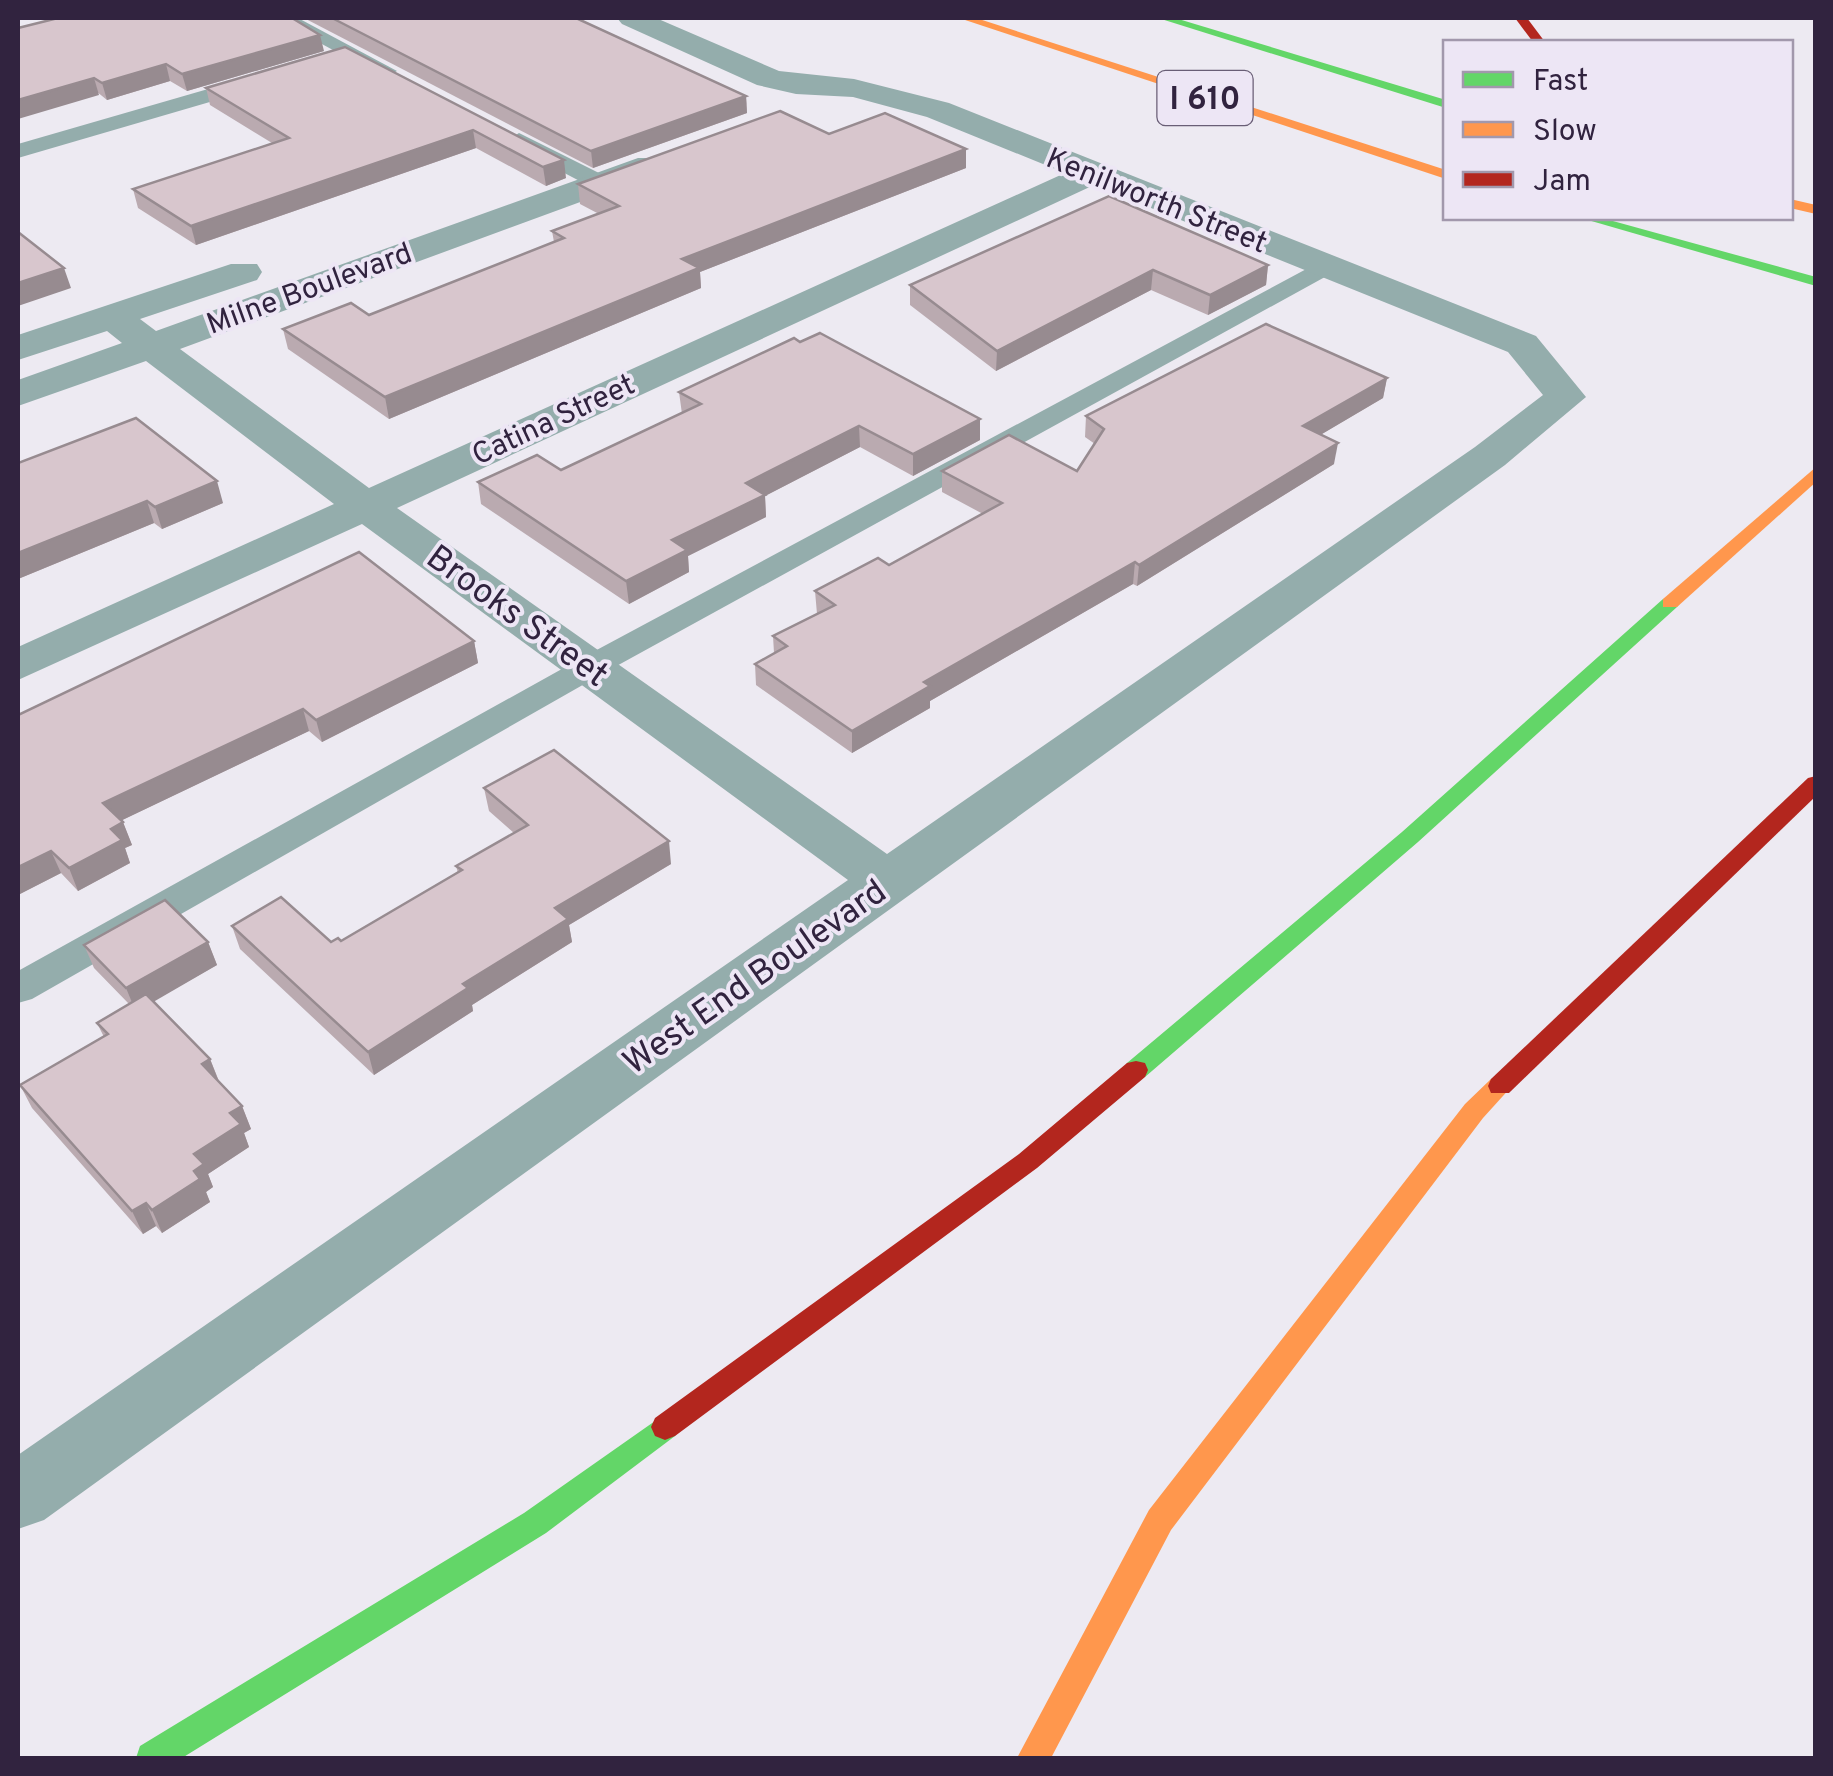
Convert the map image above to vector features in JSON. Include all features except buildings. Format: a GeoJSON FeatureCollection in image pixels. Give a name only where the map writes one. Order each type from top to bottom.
{"type":"FeatureCollection","features":[{"type":"Feature","properties":{"kind":"highway","name":"I 610"},"geometry":{"type":"LineString","coordinates":[[965,18],[1443,174]]}},
{"type":"Feature","properties":{"kind":"highway","name":"I 610"},"geometry":{"type":"LineString","coordinates":[[1164,18],[1443,103]]}},
{"type":"Feature","properties":{"kind":"highway"},"geometry":{"type":"LineString","coordinates":[[1521,18],[1538,40]]}},
{"type":"Feature","properties":{"kind":"highway"},"geometry":{"type":"LineString","coordinates":[[1595,220],[1816,282]]}},
{"type":"Feature","properties":{"kind":"highway"},"geometry":{"type":"LineString","coordinates":[[152,1758],[535,1523],[1028,1161],[1410,837],[1816,472]]}},
{"type":"Feature","properties":{"kind":"highway"},"geometry":{"type":"LineString","coordinates":[[1033,1758],[1160,1520],[1474,1110],[1816,783]]}},
{"type":"Feature","properties":{"kind":"street","name":"Kenilworth Street"},"geometry":{"type":"LineString","coordinates":[[632,18],[768,78],[796,85],[854,88],[938,110],[1522,344],[1566,396],[1490,456]]}},
{"type":"Feature","properties":{"kind":"street"},"geometry":{"type":"LineString","coordinates":[[782,116],[854,88]]}},
{"type":"Feature","properties":{"kind":"street","name":"Milne Boulevard"},"geometry":{"type":"LineString","coordinates":[[18,394],[673,156]]}},
{"type":"Feature","properties":{"kind":"street","name":"Catina Street"},"geometry":{"type":"LineString","coordinates":[[18,665],[1090,174]]}},
{"type":"Feature","properties":{"kind":"street","name":"Milne Boulevard"},"geometry":{"type":"LineString","coordinates":[[18,348],[362,236],[601,183]]}},
{"type":"Feature","properties":{"kind":"street","name":"Brooks Street"},"geometry":{"type":"LineString","coordinates":[[111,316],[365,506],[888,882]]}},
{"type":"Feature","properties":{"kind":"street","name":"West End Boulevard"},"geometry":{"type":"LineString","coordinates":[[18,1496],[1490,456]]}},
{"type":"Feature","properties":{"kind":"lane"},"geometry":{"type":"LineString","coordinates":[[284,18],[402,79]]}},
{"type":"Feature","properties":{"kind":"lane"},"geometry":{"type":"LineString","coordinates":[[314,64],[352,53]]}},
{"type":"Feature","properties":{"kind":"lane"},"geometry":{"type":"LineString","coordinates":[[18,151],[276,75]]}},
{"type":"Feature","properties":{"kind":"lane"},"geometry":{"type":"LineString","coordinates":[[501,131],[601,183]]}},
{"type":"Feature","properties":{"kind":"lane"},"geometry":{"type":"LineString","coordinates":[[18,989],[590,667],[1325,267]]}},
{"type":"Feature","properties":{"kind":"traffic: fast"},"geometry":{"type":"LineString","coordinates":[[1164,18],[1443,103]]}},
{"type":"Feature","properties":{"kind":"traffic: fast"},"geometry":{"type":"LineString","coordinates":[[1595,220],[1816,282]]}},
{"type":"Feature","properties":{"kind":"traffic: fast"},"geometry":{"type":"LineString","coordinates":[[1136,1070],[1410,837],[1670,603]]}},
{"type":"Feature","properties":{"kind":"traffic: fast"},"geometry":{"type":"LineString","coordinates":[[152,1758],[535,1523],[665,1427]]}},
{"type":"Feature","properties":{"kind":"traffic: slow"},"geometry":{"type":"LineString","coordinates":[[965,18],[1443,174]]}},
{"type":"Feature","properties":{"kind":"traffic: slow"},"geometry":{"type":"LineString","coordinates":[[1793,204],[1816,210]]}},
{"type":"Feature","properties":{"kind":"traffic: slow"},"geometry":{"type":"LineString","coordinates":[[1670,603],[1816,472]]}},
{"type":"Feature","properties":{"kind":"traffic: slow"},"geometry":{"type":"LineString","coordinates":[[1033,1758],[1160,1520],[1474,1111],[1500,1086]]}},
{"type":"Feature","properties":{"kind":"traffic: jam"},"geometry":{"type":"LineString","coordinates":[[1521,18],[1538,40]]}},
{"type":"Feature","properties":{"kind":"traffic: jam"},"geometry":{"type":"LineString","coordinates":[[1500,1086],[1816,783]]}},
{"type":"Feature","properties":{"kind":"traffic: jam"},"geometry":{"type":"LineString","coordinates":[[665,1427],[1028,1161],[1136,1070]]}}]}
